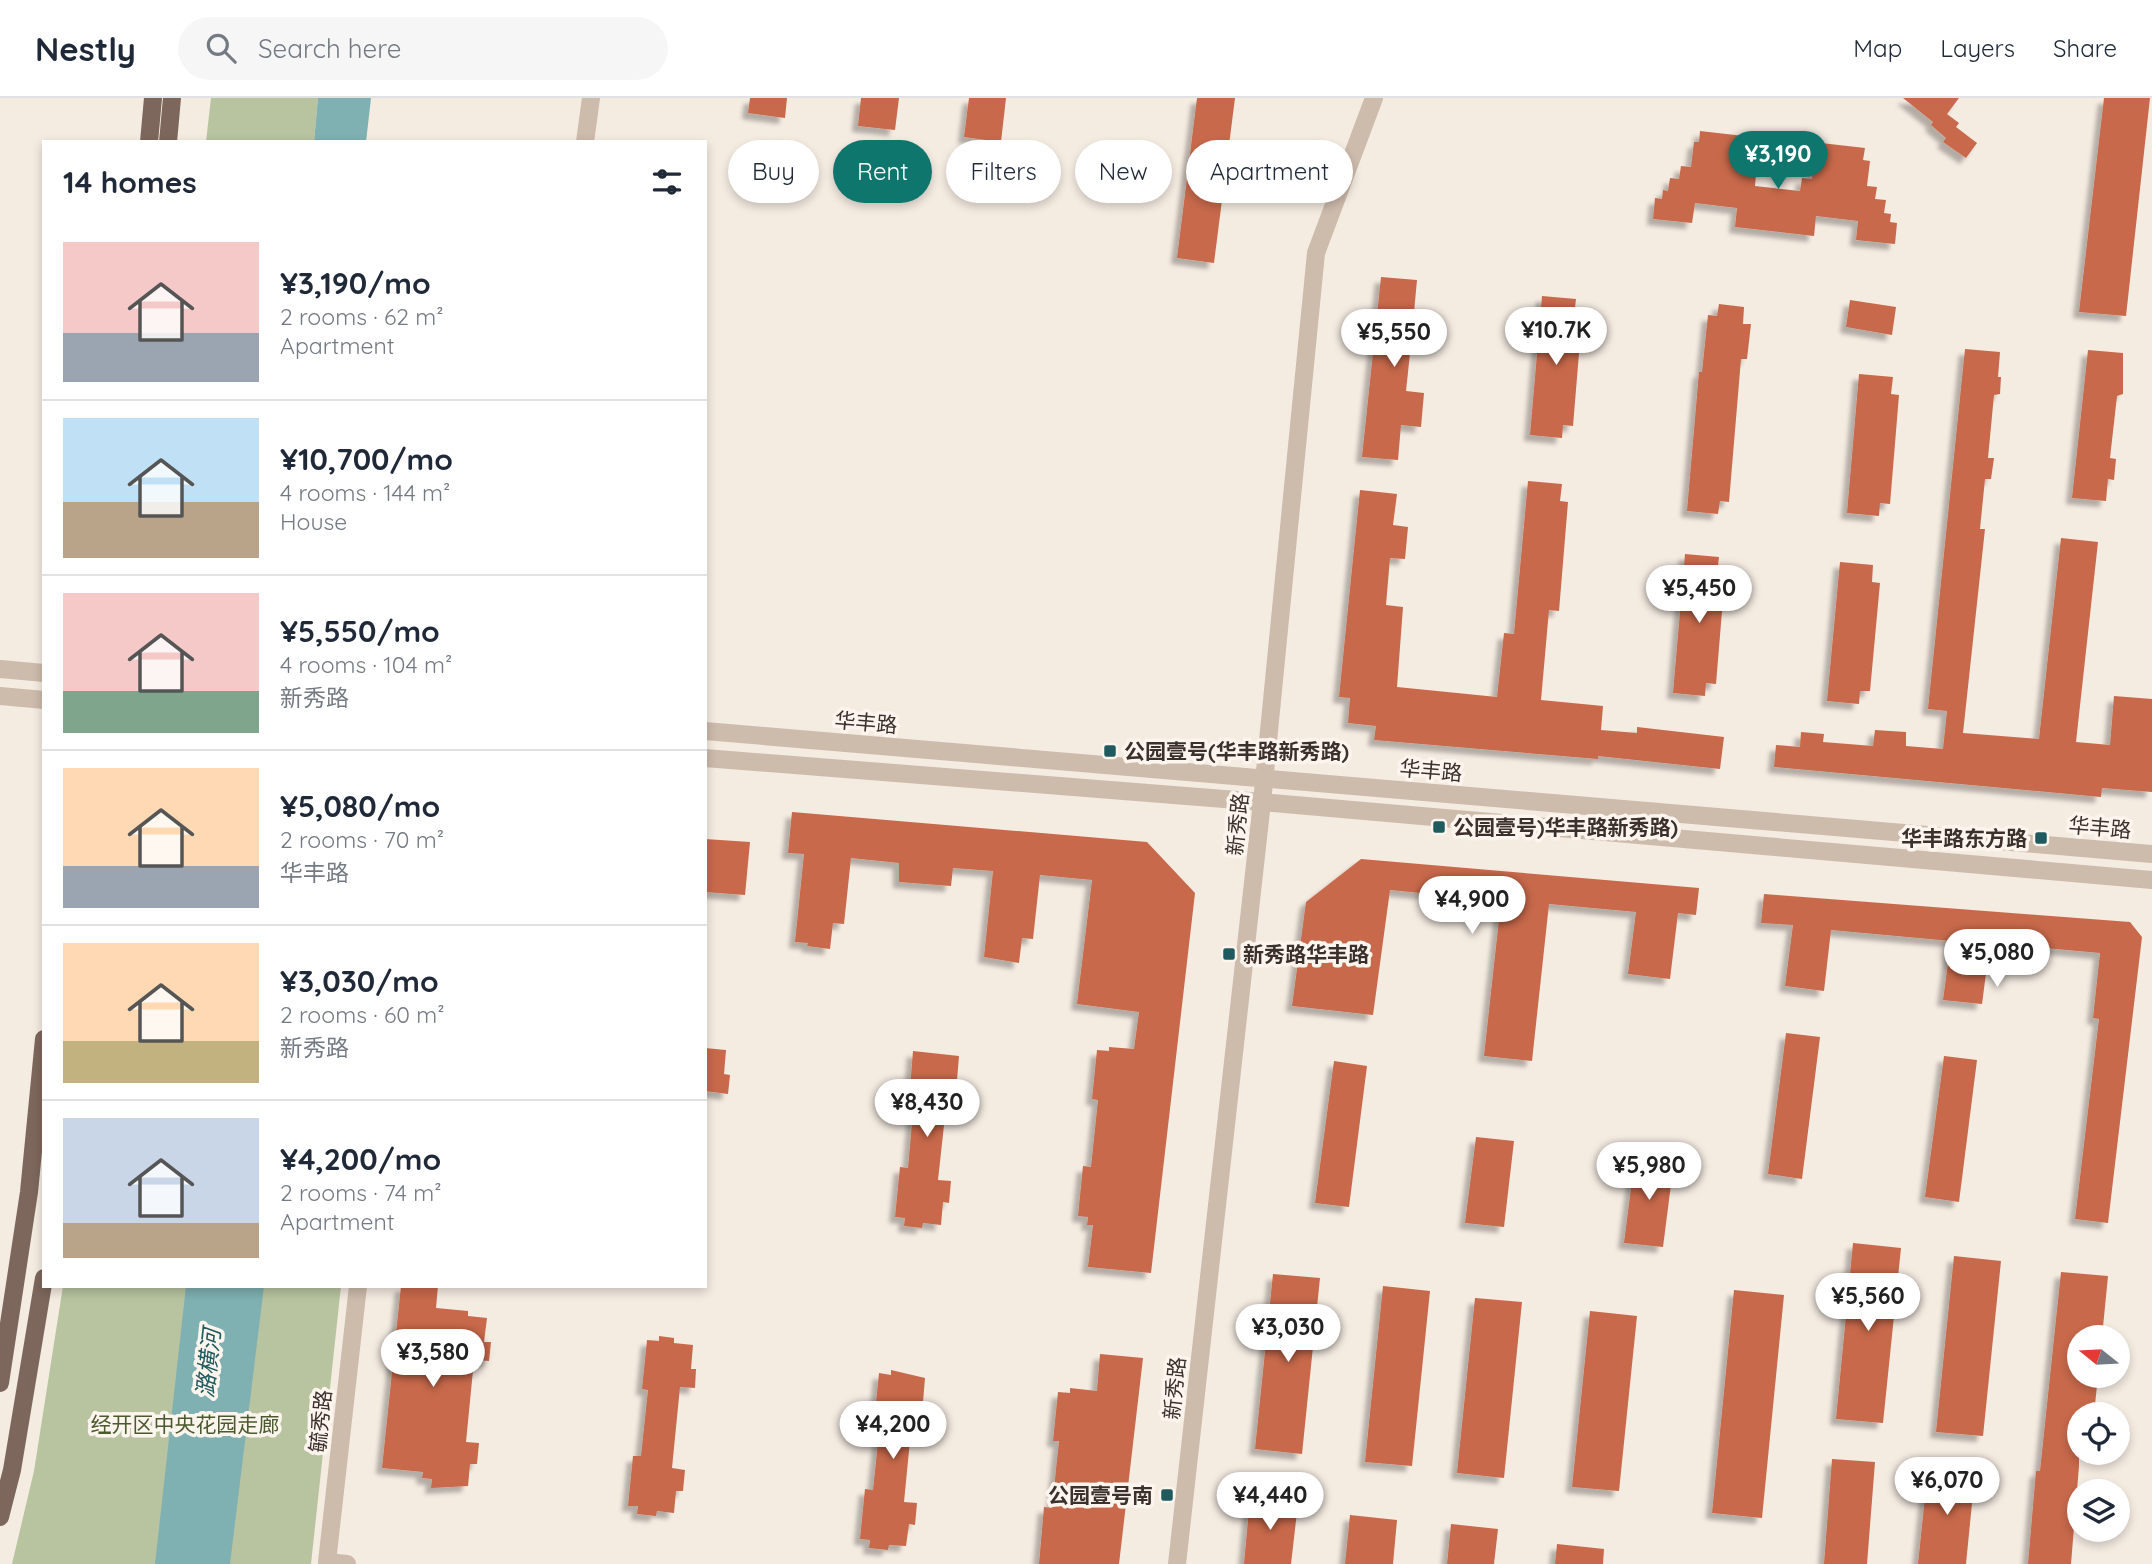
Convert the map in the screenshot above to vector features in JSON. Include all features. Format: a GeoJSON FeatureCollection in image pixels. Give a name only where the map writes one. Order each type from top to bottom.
{"type":"FeatureCollection","features":[{"type":"Feature","properties":{"kind":"main road"},"geometry":{"type":"LineString","coordinates":[[149,140],[153,98]]}},
{"type":"Feature","properties":{"kind":"main road"},"geometry":{"type":"LineString","coordinates":[[168,140],[172,98]]}},
{"type":"Feature","properties":{"kind":"main road"},"geometry":{"type":"LineString","coordinates":[[0,1383],[29,1192],[42,1060]]}},
{"type":"Feature","properties":{"kind":"main road"},"geometry":{"type":"LineString","coordinates":[[0,1517],[12,1470],[42,1288]]}},
{"type":"Feature","properties":{"kind":"street"},"geometry":{"type":"LineString","coordinates":[[585,140],[591,98]]}},
{"type":"Feature","properties":{"kind":"street","name":"新秀路"},"geometry":{"type":"LineString","coordinates":[[1177,1564],[1265,779],[1316,253],[1374,98]]}},
{"type":"Feature","properties":{"kind":"street"},"geometry":{"type":"LineString","coordinates":[[0,669],[42,673]]}},
{"type":"Feature","properties":{"kind":"street"},"geometry":{"type":"LineString","coordinates":[[0,696],[42,700]]}},
{"type":"Feature","properties":{"kind":"street","name":"华丰路"},"geometry":{"type":"LineString","coordinates":[[707,731],[2152,854]]}},
{"type":"Feature","properties":{"kind":"street"},"geometry":{"type":"LineString","coordinates":[[707,758],[1262,802],[2152,880]]}},
{"type":"Feature","properties":{"kind":"street","name":"毓秀路"},"geometry":{"type":"LineString","coordinates":[[347,1564],[327,1562],[358,1288]]}},
{"type":"Feature","properties":{"kind":"green space"},"geometry":{"type":"Polygon","coordinates":[[[211,98],[318,98],[314,140],[206,140],[211,98]]]}},
{"type":"Feature","properties":{"kind":"green space","name":"经开区中央花园走廊"},"geometry":{"type":"Polygon","coordinates":[[[63,1288],[341,1288],[311,1564],[12,1564],[34,1471],[63,1288]]]}},
{"type":"Feature","properties":{"kind":"water"},"geometry":{"type":"Polygon","coordinates":[[[318,98],[371,98],[366,140],[314,140],[318,98]]]}},
{"type":"Feature","properties":{"kind":"water","name":"潞横河"},"geometry":{"type":"Polygon","coordinates":[[[186,1288],[264,1288],[230,1564],[155,1564],[186,1288]]]}},
{"type":"Feature","properties":{"kind":"building"},"geometry":{"type":"Polygon","coordinates":[[[750,98],[787,98],[785,118],[748,113],[750,98]]]}},
{"type":"Feature","properties":{"kind":"building"},"geometry":{"type":"Polygon","coordinates":[[[861,98],[899,98],[895,130],[858,126],[861,98]]]}},
{"type":"Feature","properties":{"kind":"building"},"geometry":{"type":"Polygon","coordinates":[[[969,98],[1006,98],[1001,140],[964,137],[969,98]]]}},
{"type":"Feature","properties":{"kind":"building"},"geometry":{"type":"Polygon","coordinates":[[[1197,98],[1235,98],[1230,140],[1192,140],[1197,98]]]}},
{"type":"Feature","properties":{"kind":"building"},"geometry":{"type":"Polygon","coordinates":[[[1903,98],[1959,98],[1947,114],[1959,123],[1956,127],[1977,143],[1966,158],[1943,142],[1946,138],[1931,125],[1933,122],[1903,98]]]}},
{"type":"Feature","properties":{"kind":"building"},"geometry":{"type":"Polygon","coordinates":[[[2104,98],[2150,98],[2126,316],[2079,312],[2104,98]]]}},
{"type":"Feature","properties":{"kind":"building"},"geometry":{"type":"Polygon","coordinates":[[[1700,131],[1744,136],[1743,148],[1749,148],[1746,173],[1756,174],[1755,186],[1800,191],[1802,178],[1812,179],[1815,154],[1820,155],[1821,143],[1865,148],[1863,160],[1870,161],[1867,186],[1877,187],[1875,199],[1886,200],[1884,213],[1891,214],[1890,222],[1897,223],[1895,244],[1856,240],[1858,221],[1816,216],[1814,236],[1735,227],[1737,208],[1695,203],[1692,223],[1653,219],[1655,198],[1662,199],[1663,190],[1668,191],[1670,178],[1679,179],[1681,166],[1691,167],[1694,142],[1699,142],[1700,131]]]}},
{"type":"Feature","properties":{"kind":"building"},"geometry":{"type":"Polygon","coordinates":[[[1186,186],[1186,203],[1222,203],[1214,263],[1177,258],[1186,186]]]}},
{"type":"Feature","properties":{"kind":"building"},"geometry":{"type":"Polygon","coordinates":[[[1381,277],[1417,280],[1414,312],[1429,313],[1426,345],[1411,344],[1406,391],[1424,393],[1421,427],[1401,425],[1398,460],[1362,457],[1381,277]]]}},
{"type":"Feature","properties":{"kind":"building"},"geometry":{"type":"Polygon","coordinates":[[[1542,296],[1576,299],[1574,316],[1582,317],[1573,426],[1563,425],[1562,438],[1530,435],[1542,296]]]}},
{"type":"Feature","properties":{"kind":"building"},"geometry":{"type":"Polygon","coordinates":[[[1850,300],[1896,307],[1892,335],[1846,327],[1850,300]]]}},
{"type":"Feature","properties":{"kind":"building"},"geometry":{"type":"Polygon","coordinates":[[[1719,304],[1744,307],[1743,324],[1751,324],[1747,359],[1741,359],[1729,502],[1720,501],[1718,514],[1687,511],[1699,372],[1702,372],[1708,315],[1717,316],[1719,304]]]}},
{"type":"Feature","properties":{"kind":"building"},"geometry":{"type":"Polygon","coordinates":[[[1965,349],[2000,352],[1998,377],[2001,377],[2000,394],[1994,395],[1988,458],[1994,458],[1991,479],[1985,479],[1980,529],[1985,529],[1963,733],[2039,739],[2061,538],[2098,542],[2076,742],[2110,745],[2114,696],[2152,699],[2152,792],[2102,788],[2101,797],[1774,767],[1776,745],[1800,747],[1801,732],[1824,734],[1823,742],[1873,746],[1875,730],[1906,732],[1906,746],[1943,749],[1947,711],[1928,709],[1965,349]]]}},
{"type":"Feature","properties":{"kind":"building"},"geometry":{"type":"Polygon","coordinates":[[[2088,350],[2123,353],[2123,394],[2117,396],[2110,458],[2116,459],[2114,480],[2108,479],[2106,501],[2072,498],[2088,350]]]}},
{"type":"Feature","properties":{"kind":"building"},"geometry":{"type":"Polygon","coordinates":[[[1859,374],[1893,377],[1891,394],[1899,395],[1890,504],[1880,503],[1879,516],[1847,513],[1859,374]]]}},
{"type":"Feature","properties":{"kind":"building"},"geometry":{"type":"Polygon","coordinates":[[[1528,481],[1562,484],[1560,501],[1568,502],[1559,611],[1549,610],[1541,700],[1603,706],[1601,730],[1637,733],[1637,727],[1724,737],[1720,769],[1598,756],[1598,759],[1374,740],[1376,726],[1348,723],[1350,698],[1339,697],[1360,490],[1397,494],[1393,525],[1408,527],[1405,559],[1390,558],[1386,605],[1403,607],[1397,687],[1497,697],[1504,633],[1514,634],[1528,481]]]}},
{"type":"Feature","properties":{"kind":"building"},"geometry":{"type":"Polygon","coordinates":[[[1685,554],[1719,557],[1717,574],[1725,575],[1716,684],[1706,683],[1705,696],[1673,693],[1685,554]]]}},
{"type":"Feature","properties":{"kind":"building"},"geometry":{"type":"Polygon","coordinates":[[[1840,562],[1873,565],[1872,582],[1880,583],[1870,691],[1860,691],[1859,704],[1827,701],[1840,562]]]}},
{"type":"Feature","properties":{"kind":"building"},"geometry":{"type":"Polygon","coordinates":[[[792,812],[1147,842],[1195,893],[1151,1273],[1088,1267],[1093,1225],[1087,1225],[1088,1217],[1078,1216],[1083,1166],[1091,1167],[1098,1100],[1092,1099],[1097,1050],[1109,1051],[1109,1047],[1134,1049],[1139,1012],[1077,1004],[1092,880],[1040,875],[1033,939],[1022,938],[1019,963],[984,957],[993,871],[953,868],[951,886],[899,882],[899,863],[851,858],[844,924],[833,923],[830,949],[807,946],[808,943],[795,942],[804,854],[788,853],[792,812]]]}},
{"type":"Feature","properties":{"kind":"building"},"geometry":{"type":"Polygon","coordinates":[[[707,839],[750,842],[745,895],[707,892],[707,839]]]}},
{"type":"Feature","properties":{"kind":"building"},"geometry":{"type":"Polygon","coordinates":[[[1361,859],[1699,888],[1696,915],[1678,913],[1670,979],[1628,974],[1636,912],[1549,904],[1532,1061],[1484,1056],[1501,901],[1390,890],[1373,1015],[1292,1006],[1306,902],[1361,859]]]}},
{"type":"Feature","properties":{"kind":"building"},"geometry":{"type":"Polygon","coordinates":[[[1764,894],[2130,922],[2142,937],[2108,1223],[2075,1219],[2099,1019],[2093,1018],[2100,953],[1990,943],[1982,1004],[1943,1000],[1951,941],[1831,930],[1824,991],[1785,986],[1793,925],[1761,923],[1764,894]]]}},
{"type":"Feature","properties":{"kind":"building"},"geometry":{"type":"Polygon","coordinates":[[[1786,1033],[1820,1037],[1802,1179],[1768,1174],[1786,1033]]]}},
{"type":"Feature","properties":{"kind":"building"},"geometry":{"type":"Polygon","coordinates":[[[707,1048],[726,1050],[724,1074],[730,1075],[728,1094],[707,1091],[707,1048]]]}},
{"type":"Feature","properties":{"kind":"building"},"geometry":{"type":"Polygon","coordinates":[[[913,1051],[959,1056],[957,1080],[963,1081],[961,1100],[947,1098],[938,1180],[951,1181],[949,1203],[943,1202],[941,1225],[923,1223],[922,1228],[904,1226],[905,1218],[895,1217],[900,1167],[908,1168],[914,1101],[909,1101],[913,1051]]]}},
{"type":"Feature","properties":{"kind":"building"},"geometry":{"type":"Polygon","coordinates":[[[1944,1056],[1977,1060],[1959,1202],[1925,1197],[1944,1056]]]}},
{"type":"Feature","properties":{"kind":"building"},"geometry":{"type":"Polygon","coordinates":[[[1334,1061],[1367,1066],[1349,1207],[1315,1203],[1334,1061]]]}},
{"type":"Feature","properties":{"kind":"building"},"geometry":{"type":"Polygon","coordinates":[[[1476,1137],[1514,1141],[1504,1227],[1465,1223],[1476,1137]]]}},
{"type":"Feature","properties":{"kind":"building"},"geometry":{"type":"Polygon","coordinates":[[[1635,1157],[1674,1161],[1663,1247],[1624,1243],[1635,1157]]]}},
{"type":"Feature","properties":{"kind":"building"},"geometry":{"type":"Polygon","coordinates":[[[1853,1243],[1901,1248],[1883,1423],[1836,1419],[1853,1243]]]}},
{"type":"Feature","properties":{"kind":"building"},"geometry":{"type":"Polygon","coordinates":[[[1954,1256],[2001,1261],[1983,1436],[1936,1432],[1954,1256]]]}},
{"type":"Feature","properties":{"kind":"building"},"geometry":{"type":"Polygon","coordinates":[[[2061,1272],[2108,1276],[2103,1325],[2067,1325],[2067,1388],[2097,1388],[2095,1402],[2067,1402],[2067,1465],[2079,1465],[2078,1479],[2067,1479],[2067,1542],[2073,1542],[2071,1564],[2028,1564],[2036,1471],[2040,1471],[2061,1272]]]}},
{"type":"Feature","properties":{"kind":"building"},"geometry":{"type":"Polygon","coordinates":[[[1273,1274],[1320,1278],[1302,1454],[1255,1449],[1273,1274]]]}},
{"type":"Feature","properties":{"kind":"building"},"geometry":{"type":"Polygon","coordinates":[[[1383,1286],[1430,1291],[1412,1466],[1365,1462],[1383,1286]]]}},
{"type":"Feature","properties":{"kind":"building"},"geometry":{"type":"Polygon","coordinates":[[[401,1288],[438,1288],[436,1308],[468,1311],[468,1316],[487,1318],[484,1342],[491,1342],[489,1361],[474,1360],[466,1442],[479,1443],[477,1464],[470,1464],[468,1486],[431,1488],[432,1479],[422,1478],[423,1472],[382,1468],[401,1288]]]}},
{"type":"Feature","properties":{"kind":"building"},"geometry":{"type":"Polygon","coordinates":[[[1734,1290],[1784,1295],[1762,1518],[1712,1513],[1734,1290]]]}},
{"type":"Feature","properties":{"kind":"building"},"geometry":{"type":"Polygon","coordinates":[[[1475,1298],[1522,1302],[1504,1478],[1457,1473],[1475,1298]]]}},
{"type":"Feature","properties":{"kind":"building"},"geometry":{"type":"Polygon","coordinates":[[[1590,1311],[1637,1316],[1619,1491],[1572,1487],[1590,1311]]]}},
{"type":"Feature","properties":{"kind":"building"},"geometry":{"type":"Polygon","coordinates":[[[659,1336],[674,1338],[674,1343],[693,1345],[691,1369],[696,1369],[695,1388],[680,1387],[672,1468],[685,1470],[683,1491],[676,1491],[674,1513],[657,1511],[656,1516],[637,1514],[638,1506],[628,1506],[633,1456],[641,1456],[648,1390],[642,1389],[647,1340],[659,1341],[659,1336]]]}},
{"type":"Feature","properties":{"kind":"building"},"geometry":{"type":"Polygon","coordinates":[[[1100,1354],[1143,1358],[1119,1564],[1039,1564],[1044,1507],[1052,1508],[1059,1441],[1053,1441],[1058,1392],[1070,1393],[1070,1388],[1097,1391],[1100,1354]]]}},
{"type":"Feature","properties":{"kind":"building"},"geometry":{"type":"Polygon","coordinates":[[[891,1370],[925,1378],[923,1402],[929,1403],[927,1421],[912,1420],[904,1502],[917,1503],[915,1525],[909,1524],[906,1546],[889,1545],[888,1550],[869,1548],[870,1540],[860,1539],[865,1489],[873,1490],[880,1423],[874,1422],[879,1373],[891,1375],[891,1370]]]}},
{"type":"Feature","properties":{"kind":"building"},"geometry":{"type":"Polygon","coordinates":[[[1832,1459],[1875,1462],[1867,1564],[1824,1564],[1832,1459]]]}},
{"type":"Feature","properties":{"kind":"building"},"geometry":{"type":"Polygon","coordinates":[[[1928,1468],[1975,1473],[1966,1564],[1918,1564],[1928,1468]]]}},
{"type":"Feature","properties":{"kind":"building"},"geometry":{"type":"Polygon","coordinates":[[[1250,1498],[1298,1503],[1291,1564],[1244,1564],[1250,1498]]]}},
{"type":"Feature","properties":{"kind":"building"},"geometry":{"type":"Polygon","coordinates":[[[1350,1515],[1397,1520],[1393,1564],[1345,1564],[1350,1515]]]}},
{"type":"Feature","properties":{"kind":"building"},"geometry":{"type":"Polygon","coordinates":[[[1451,1524],[1498,1529],[1494,1564],[1447,1564],[1451,1524]]]}},
{"type":"Feature","properties":{"kind":"building"},"geometry":{"type":"Polygon","coordinates":[[[1557,1544],[1604,1549],[1603,1564],[1555,1564],[1557,1544]]]}},
{"type":"Feature","properties":{"kind":"place","name":"公园壹号(华丰路新秀路)"},"geometry":{"type":"Point","coordinates":[1110,751]}},
{"type":"Feature","properties":{"kind":"place","name":"公园壹号)华丰路新秀路)"},"geometry":{"type":"Point","coordinates":[1439,827]}},
{"type":"Feature","properties":{"kind":"place","name":"华丰路东方路"},"geometry":{"type":"Point","coordinates":[2041,838]}},
{"type":"Feature","properties":{"kind":"place","name":"新秀路华丰路"},"geometry":{"type":"Point","coordinates":[1229,954]}},
{"type":"Feature","properties":{"kind":"place","name":"公园壹号南"},"geometry":{"type":"Point","coordinates":[1167,1495]}}]}
